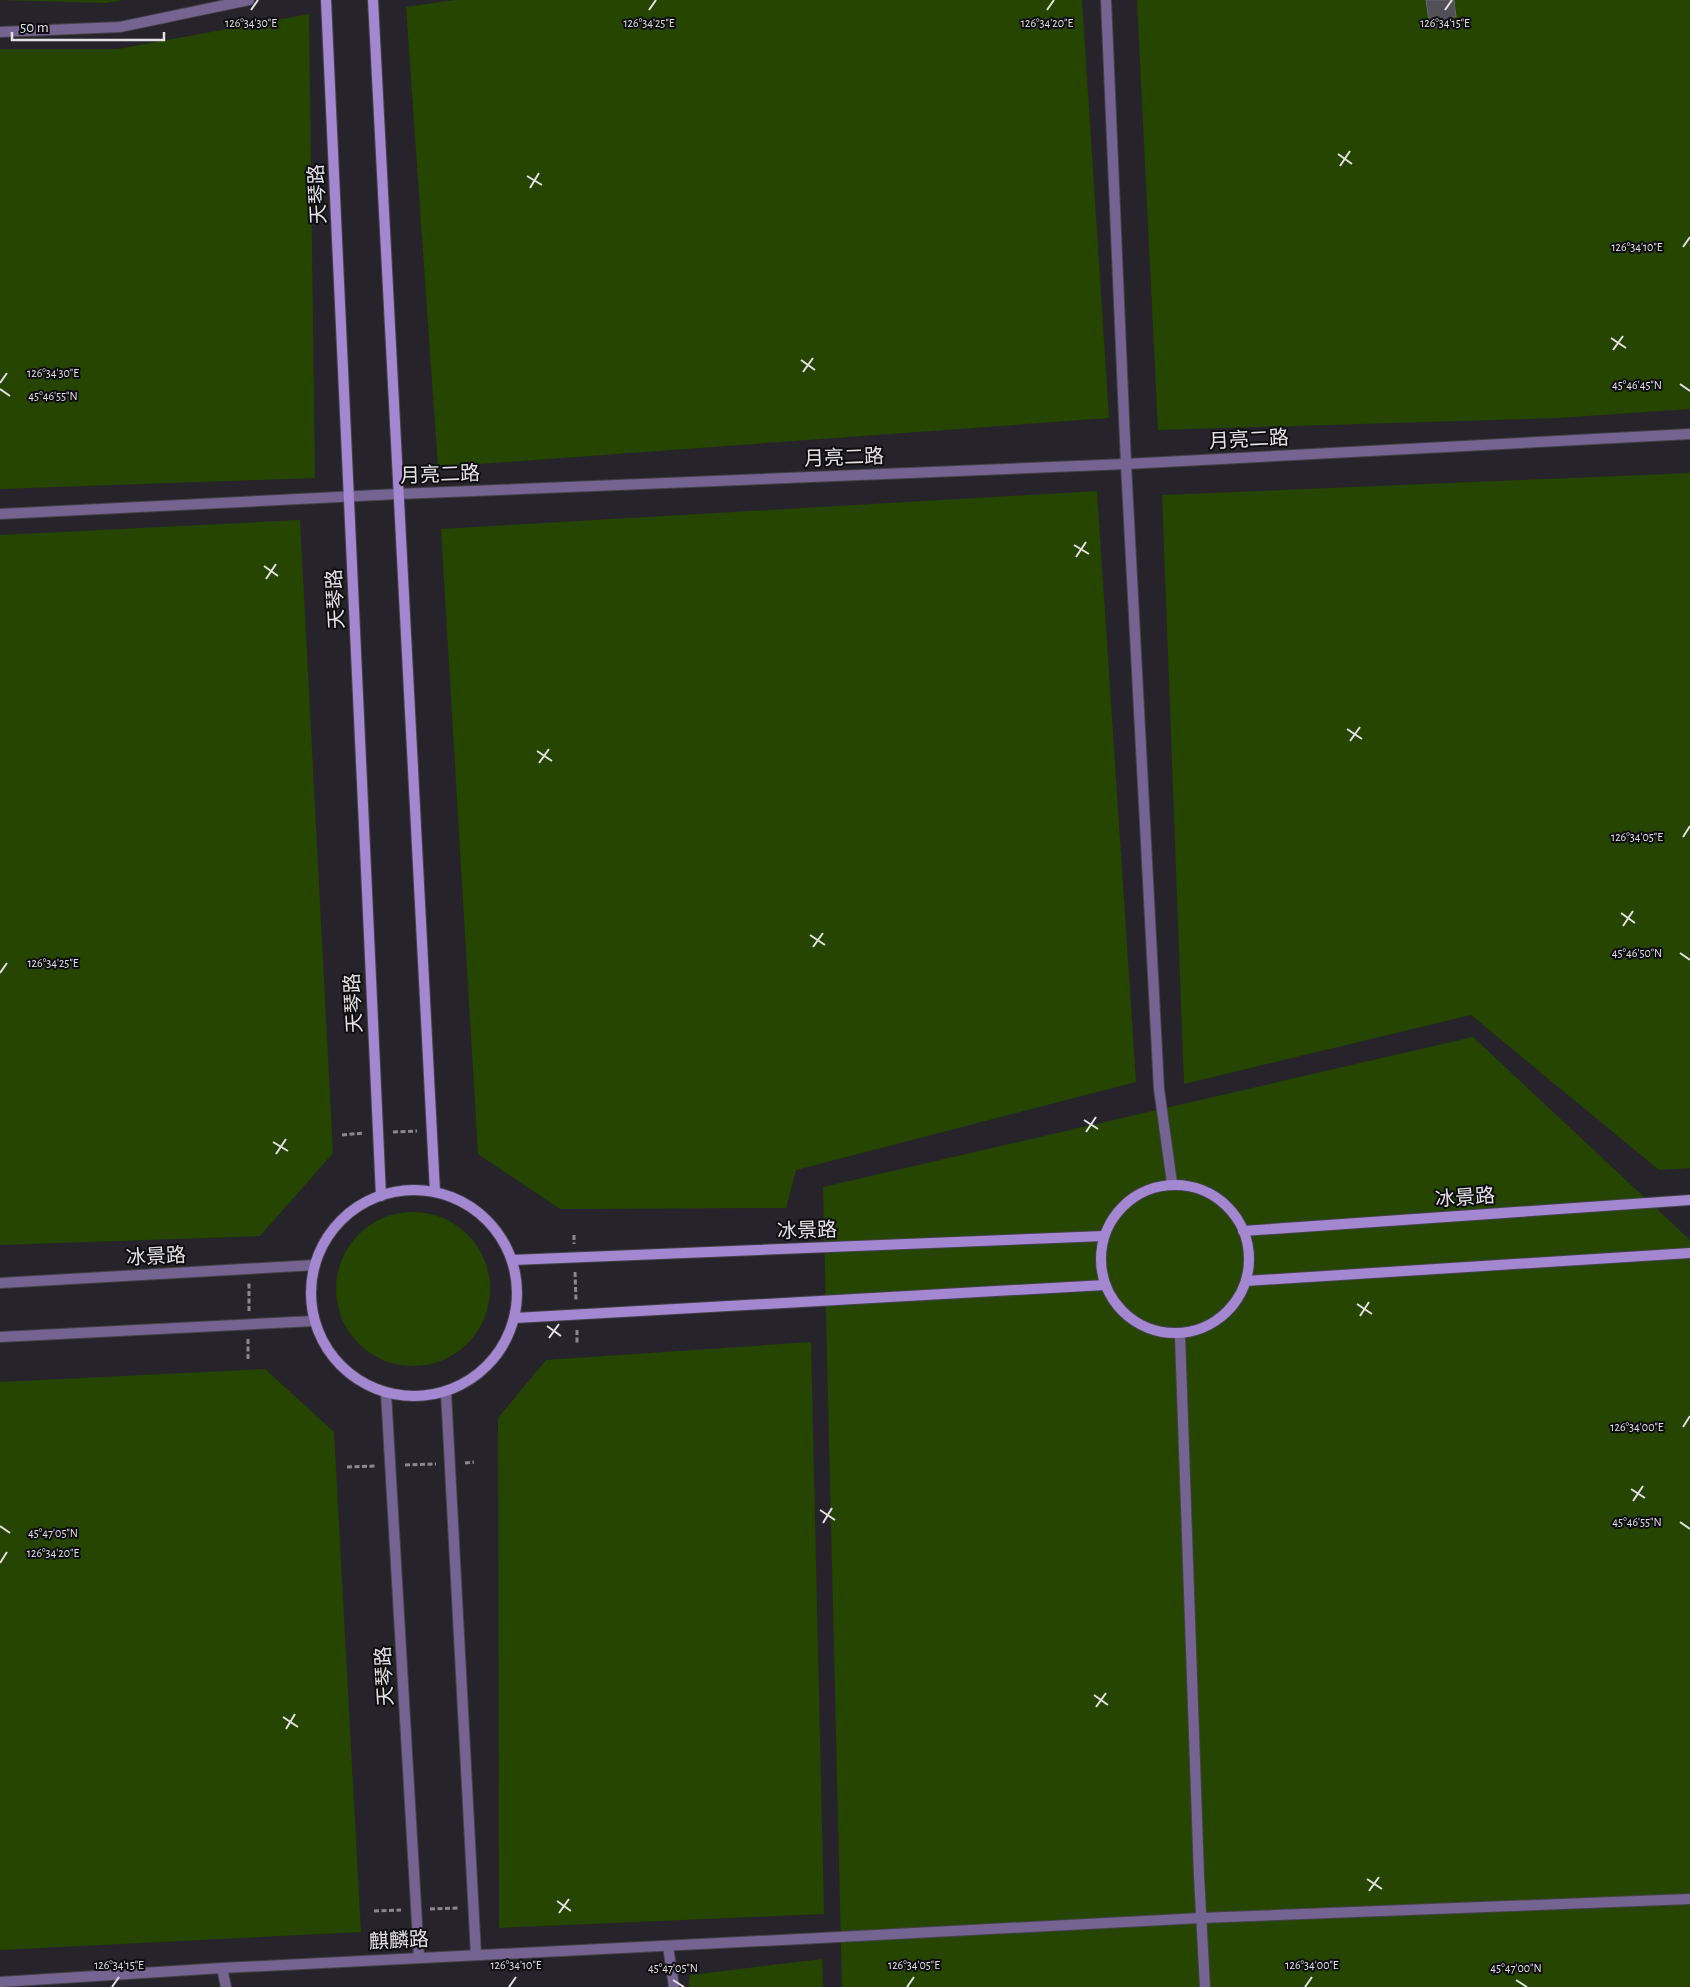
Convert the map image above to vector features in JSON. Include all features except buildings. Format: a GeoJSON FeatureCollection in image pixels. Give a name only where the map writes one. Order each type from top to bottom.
{"type":"FeatureCollection","features":[{"type":"Feature","properties":{"kind":"main road","name":"天琴路"},"geometry":{"type":"LineString","coordinates":[[326,0],[380,1196]]}},
{"type":"Feature","properties":{"kind":"main road"},"geometry":{"type":"LineString","coordinates":[[373,0],[435,1192]]}},
{"type":"Feature","properties":{"kind":"main road"},"geometry":{"type":"LineString","coordinates":[[1172,1182],[1202,1190],[1223,1202],[1239,1221],[1243,1231],[1248,1243],[1249,1260],[1243,1291],[1228,1312],[1208,1326],[1180,1336],[1159,1332],[1136,1323],[1117,1306],[1105,1285],[1100,1260],[1104,1236],[1115,1215],[1132,1198],[1154,1188],[1172,1182]]}},
{"type":"Feature","properties":{"kind":"main road"},"geometry":{"type":"LineString","coordinates":[[408,1190],[435,1192],[468,1205],[495,1229],[512,1260],[518,1289],[514,1318],[501,1350],[477,1376],[446,1392],[416,1397],[386,1393],[354,1378],[330,1352],[314,1320],[311,1293],[315,1265],[328,1236],[351,1211],[380,1196],[408,1190]]}},
{"type":"Feature","properties":{"kind":"main road","name":"冰景路"},"geometry":{"type":"LineString","coordinates":[[1243,1231],[1690,1200]]}},
{"type":"Feature","properties":{"kind":"main road","name":"冰景路"},"geometry":{"type":"LineString","coordinates":[[512,1260],[1104,1236]]}},
{"type":"Feature","properties":{"kind":"main road"},"geometry":{"type":"LineString","coordinates":[[1246,1281],[1690,1254]]}},
{"type":"Feature","properties":{"kind":"main road"},"geometry":{"type":"LineString","coordinates":[[514,1318],[1105,1285]]}},
{"type":"Feature","properties":{"kind":"street"},"geometry":{"type":"LineString","coordinates":[[0,32],[120,27],[249,0]]}},
{"type":"Feature","properties":{"kind":"street"},"geometry":{"type":"LineString","coordinates":[[1106,0],[1126,464],[1159,1089],[1172,1182]]}},
{"type":"Feature","properties":{"kind":"street","name":"月亮二路"},"geometry":{"type":"LineString","coordinates":[[0,514],[349,496],[1126,464],[1690,434]]}},
{"type":"Feature","properties":{"kind":"street","name":"冰景路"},"geometry":{"type":"LineString","coordinates":[[0,1282],[315,1265]]}},
{"type":"Feature","properties":{"kind":"street"},"geometry":{"type":"LineString","coordinates":[[0,1337],[314,1320]]}},
{"type":"Feature","properties":{"kind":"street"},"geometry":{"type":"LineString","coordinates":[[1180,1336],[1204,1987]]}},
{"type":"Feature","properties":{"kind":"street"},"geometry":{"type":"LineString","coordinates":[[446,1392],[476,1955]]}},
{"type":"Feature","properties":{"kind":"street","name":"天琴路"},"geometry":{"type":"LineString","coordinates":[[386,1393],[419,1958]]}},
{"type":"Feature","properties":{"kind":"street","name":"麒麟路"},"geometry":{"type":"LineString","coordinates":[[0,1982],[222,1968],[1201,1918],[1690,1899]]}},
{"type":"Feature","properties":{"kind":"street"},"geometry":{"type":"LineString","coordinates":[[668,1946],[674,1987]]}},
{"type":"Feature","properties":{"kind":"street"},"geometry":{"type":"LineString","coordinates":[[222,1968],[226,1987]]}},
{"type":"Feature","properties":{"kind":"path"},"geometry":{"type":"LineString","coordinates":[[342,1135],[432,1130]]}},
{"type":"Feature","properties":{"kind":"path"},"geometry":{"type":"LineString","coordinates":[[574,1235],[577,1344]]}},
{"type":"Feature","properties":{"kind":"path"},"geometry":{"type":"LineString","coordinates":[[248,1360],[249,1269]]}},
{"type":"Feature","properties":{"kind":"path"},"geometry":{"type":"LineString","coordinates":[[347,1467],[474,1462]]}},
{"type":"Feature","properties":{"kind":"path"},"geometry":{"type":"LineString","coordinates":[[374,1911],[473,1908]]}},
{"type":"Feature","properties":{"kind":"green space"},"geometry":{"type":"Polygon","coordinates":[[[0,0],[123,0],[106,3],[0,0]]]}},
{"type":"Feature","properties":{"kind":"green space"},"geometry":{"type":"Polygon","coordinates":[[[455,0],[1082,0],[1109,418],[438,467],[406,7],[455,0]]]}},
{"type":"Feature","properties":{"kind":"green space"},"geometry":{"type":"Polygon","coordinates":[[[1137,0],[1690,0],[1690,409],[1558,418],[1158,430],[1137,0]]]}},
{"type":"Feature","properties":{"kind":"green space"},"geometry":{"type":"Polygon","coordinates":[[[309,14],[315,478],[0,489],[0,49],[118,49],[309,14]]]}},
{"type":"Feature","properties":{"kind":"green space"},"geometry":{"type":"Polygon","coordinates":[[[1690,473],[1690,1168],[1659,1170],[1471,1015],[1184,1084],[1162,495],[1690,473]]]}},
{"type":"Feature","properties":{"kind":"green space"},"geometry":{"type":"Polygon","coordinates":[[[1097,491],[1136,1082],[796,1170],[786,1208],[560,1209],[478,1154],[441,529],[1097,491]]]}},
{"type":"Feature","properties":{"kind":"green space"},"geometry":{"type":"Polygon","coordinates":[[[300,520],[333,1153],[260,1236],[0,1245],[0,535],[300,520]]]}},
{"type":"Feature","properties":{"kind":"green space"},"geometry":{"type":"Polygon","coordinates":[[[1473,1037],[1690,1240],[1690,1987],[842,1987],[823,1187],[1473,1037]]]}},
{"type":"Feature","properties":{"kind":"green space"},"geometry":{"type":"Polygon","coordinates":[[[413,1212],[442,1218],[456,1225],[467,1235],[477,1246],[484,1260],[490,1289],[484,1318],[477,1332],[467,1343],[456,1353],[442,1360],[413,1366],[384,1360],[370,1353],[359,1343],[349,1332],[342,1318],[336,1289],[342,1260],[349,1246],[359,1235],[370,1225],[384,1218],[413,1212]]]}},
{"type":"Feature","properties":{"kind":"green space"},"geometry":{"type":"Polygon","coordinates":[[[811,1342],[824,1914],[499,1928],[498,1418],[546,1360],[811,1342]]]}},
{"type":"Feature","properties":{"kind":"green space"},"geometry":{"type":"Polygon","coordinates":[[[265,1369],[334,1432],[361,1932],[0,1950],[0,1382],[265,1369]]]}},
{"type":"Feature","properties":{"kind":"green space"},"geometry":{"type":"Polygon","coordinates":[[[822,1959],[823,1987],[689,1987],[690,1975],[822,1959]]]}}]}
